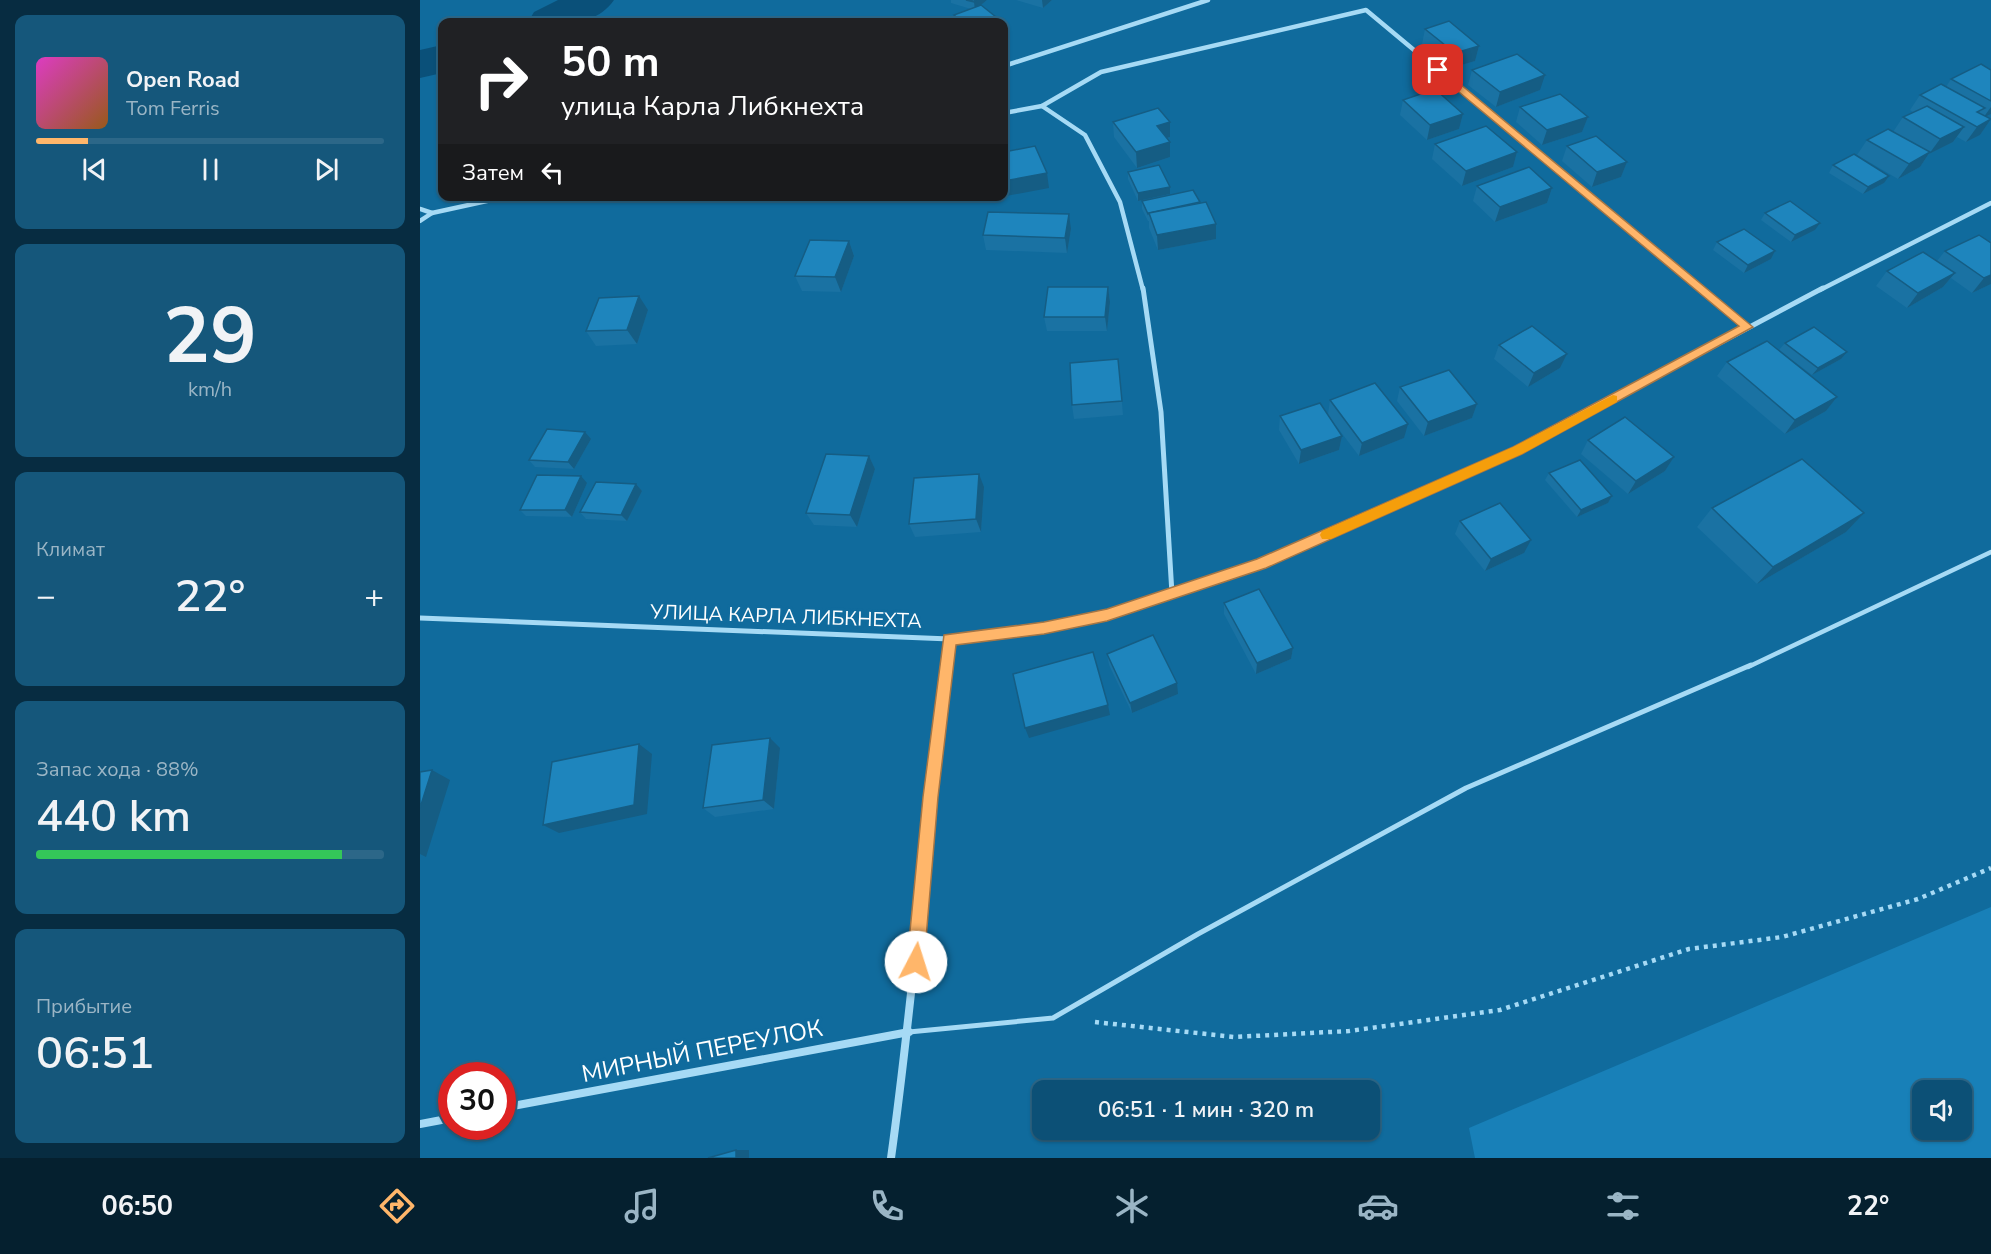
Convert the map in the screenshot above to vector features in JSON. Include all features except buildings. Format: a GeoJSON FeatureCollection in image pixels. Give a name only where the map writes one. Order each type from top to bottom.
{"type":"FeatureCollection","features":[{"type":"Feature","properties":{"kind":"street"},"geometry":{"type":"LineString","coordinates":[[1008,65],[1208,0]]}},
{"type":"Feature","properties":{"kind":"street"},"geometry":{"type":"LineString","coordinates":[[1008,112],[1042,106],[1101,72],[1366,10],[1747,327]]}},
{"type":"Feature","properties":{"kind":"street"},"geometry":{"type":"LineString","coordinates":[[1042,106],[1084,135],[1120,202],[1143,288],[1161,412],[1172,594]]}},
{"type":"Feature","properties":{"kind":"street"},"geometry":{"type":"LineString","coordinates":[[420,221],[432,213],[487,201]]}},
{"type":"Feature","properties":{"kind":"street","name":"УЛИЦА КАРЛА ЛИБКНЕХТА"},"geometry":{"type":"LineString","coordinates":[[420,618],[950,639],[1055,626],[1107,615],[1261,564],[1518,450],[1747,327],[1991,202]]}},
{"type":"Feature","properties":{"kind":"street"},"geometry":{"type":"LineString","coordinates":[[420,209],[432,213]]}},
{"type":"Feature","properties":{"kind":"street"},"geometry":{"type":"LineString","coordinates":[[891,1158],[909,1032],[930,797],[950,639]]}},
{"type":"Feature","properties":{"kind":"street","name":"МИРНЫЙ ПЕРЕУЛОК"},"geometry":{"type":"LineString","coordinates":[[516,1105],[909,1032]]}},
{"type":"Feature","properties":{"kind":"street"},"geometry":{"type":"LineString","coordinates":[[420,1124],[438,1121]]}},
{"type":"Feature","properties":{"kind":"lane"},"geometry":{"type":"LineString","coordinates":[[909,1032],[1053,1018],[1198,934],[1466,788],[1778,654],[1991,552]]}},
{"type":"Feature","properties":{"kind":"path"},"geometry":{"type":"LineString","coordinates":[[1053,1018],[1234,1037],[1349,1031],[1500,1010],[1689,949],[1782,937],[1918,899],[1991,868]]}},
{"type":"Feature","properties":{"kind":"shaded area"},"geometry":{"type":"Polygon","coordinates":[[[1991,907],[1991,1158],[1475,1158],[1469,1128],[1991,907]]]}},
{"type":"Feature","properties":{"kind":"waterway"},"geometry":{"type":"LineString","coordinates":[[558,18],[592,0]]}},
{"type":"Feature","properties":{"kind":"waterway"},"geometry":{"type":"LineString","coordinates":[[420,64],[438,60]]}},
{"type":"Feature","properties":{"kind":"slow traffic"},"geometry":{"type":"LineString","coordinates":[[1326,535],[1518,450],[1613,399]]}},
{"type":"Feature","properties":{"kind":"route"},"geometry":{"type":"LineString","coordinates":[[916,962],[930,797],[950,639],[1044,628],[1107,615],[1261,564],[1518,450],[1747,327],[1438,70]]}}]}
